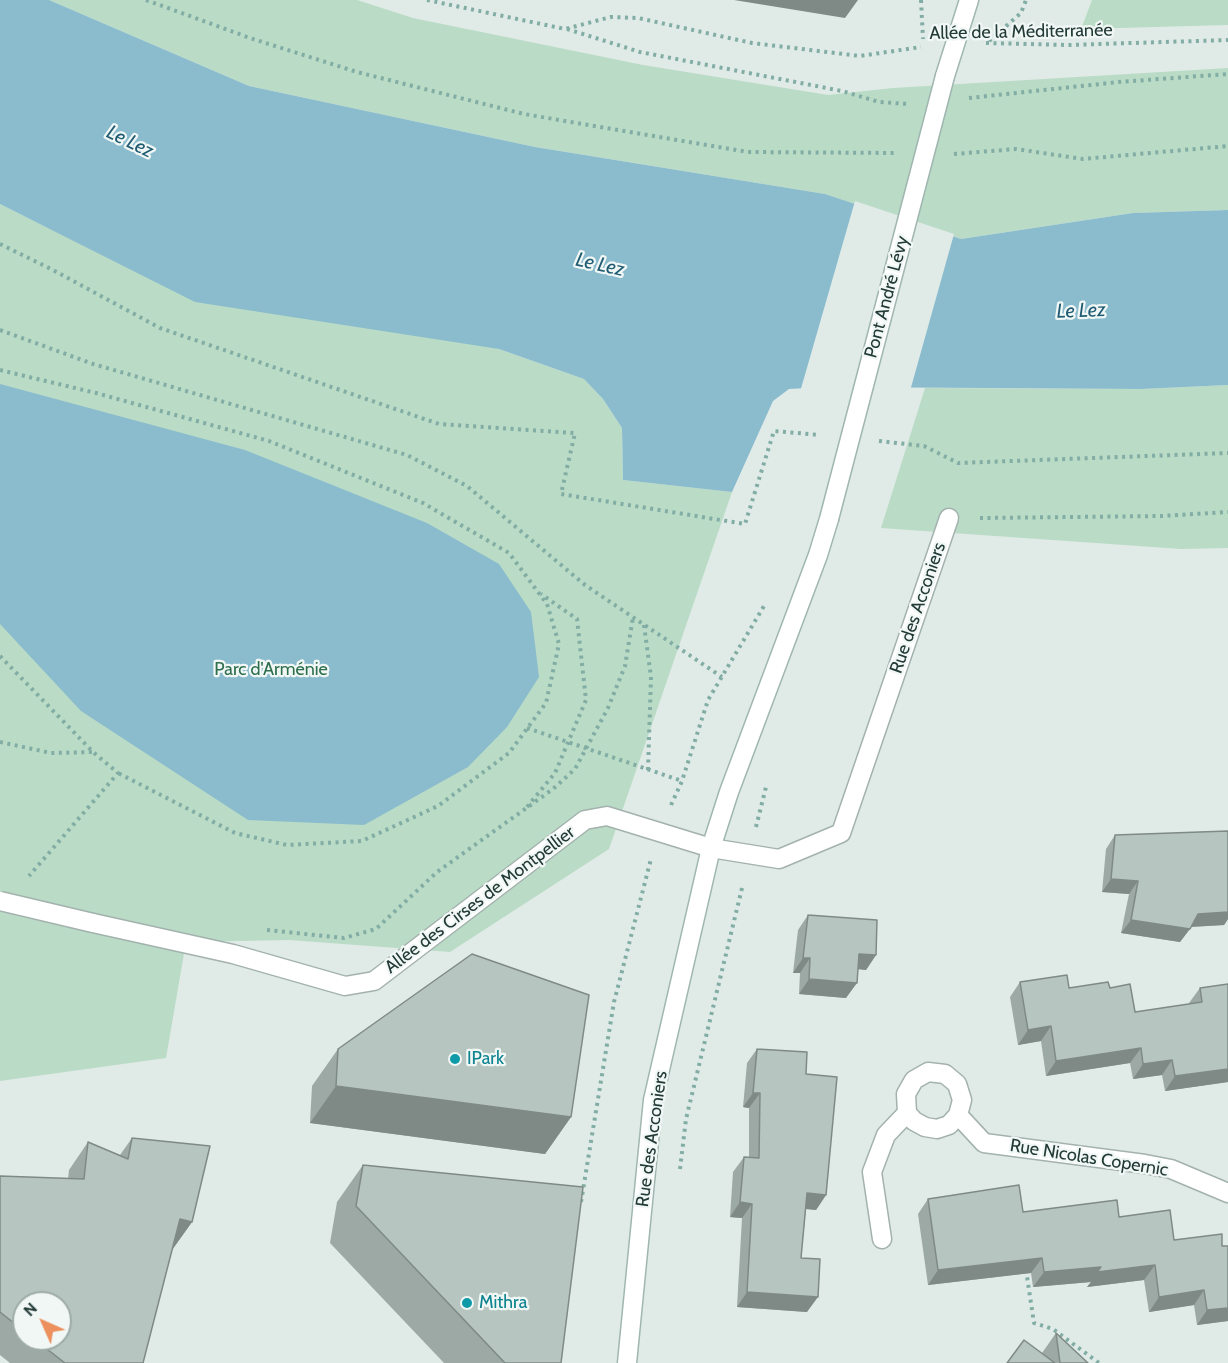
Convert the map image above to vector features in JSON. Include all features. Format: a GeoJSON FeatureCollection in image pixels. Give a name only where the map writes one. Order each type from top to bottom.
{"type":"FeatureCollection","features":[{"type":"Feature","properties":{"kind":"street","name":"Pont André Lévy"},"geometry":{"type":"LineString","coordinates":[[829,519],[945,76],[969,0]]}},
{"type":"Feature","properties":{"kind":"street","name":"Rue des Acconiers"},"geometry":{"type":"LineString","coordinates":[[711,848],[779,859],[841,833],[949,518]]}},
{"type":"Feature","properties":{"kind":"street","name":"Rue des Acconiers"},"geometry":{"type":"LineString","coordinates":[[627,1363],[653,1100],[711,848],[729,792],[818,555],[829,519]]}},
{"type":"Feature","properties":{"kind":"street","name":"Allée des Cirses de Montpellier"},"geometry":{"type":"LineString","coordinates":[[0,901],[144,935],[186,942],[345,986],[374,981],[585,820],[607,816],[711,848]]}},
{"type":"Feature","properties":{"kind":"street"},"geometry":{"type":"LineString","coordinates":[[928,1072],[945,1074],[957,1084],[962,1100],[958,1115],[949,1125],[937,1129],[925,1127],[914,1121],[907,1113],[906,1094],[914,1080],[928,1072]]}},
{"type":"Feature","properties":{"kind":"street"},"geometry":{"type":"LineString","coordinates":[[882,1239],[872,1173],[886,1135],[907,1113]]}},
{"type":"Feature","properties":{"kind":"street","name":"Rue Nicolas Copernic"},"geometry":{"type":"LineString","coordinates":[[958,1115],[984,1143],[1154,1165],[1171,1169],[1228,1193]]}},
{"type":"Feature","properties":{"kind":"path"},"geometry":{"type":"LineString","coordinates":[[146,0],[250,38],[357,72],[524,114],[748,152],[900,153]]}},
{"type":"Feature","properties":{"kind":"path","name":"Allée de la Méditerranée"},"geometry":{"type":"LineString","coordinates":[[427,0],[565,29],[611,17],[638,18],[752,43],[860,56],[924,47],[921,0]]}},
{"type":"Feature","properties":{"kind":"path"},"geometry":{"type":"LineString","coordinates":[[986,43],[1021,13],[1026,0]]}},
{"type":"Feature","properties":{"kind":"path"},"geometry":{"type":"LineString","coordinates":[[565,29],[640,52],[842,91],[879,102],[911,103]]}},
{"type":"Feature","properties":{"kind":"path","name":"Allée de la Méditerranée"},"geometry":{"type":"LineString","coordinates":[[955,45],[986,43],[1068,45],[1228,40]]}},
{"type":"Feature","properties":{"kind":"path"},"geometry":{"type":"LineString","coordinates":[[967,99],[1119,82],[1228,74]]}},
{"type":"Feature","properties":{"kind":"path"},"geometry":{"type":"LineString","coordinates":[[945,154],[1016,149],[1083,159],[1228,147]]}},
{"type":"Feature","properties":{"kind":"path"},"geometry":{"type":"LineString","coordinates":[[0,244],[160,328],[439,424],[574,433],[561,494],[745,524],[774,431],[820,435]]}},
{"type":"Feature","properties":{"kind":"path"},"geometry":{"type":"LineString","coordinates":[[0,330],[93,364],[407,455],[466,486],[585,585],[722,677]]}},
{"type":"Feature","properties":{"kind":"path"},"geometry":{"type":"LineString","coordinates":[[0,370],[96,393],[269,441],[423,503],[509,553],[547,604],[559,644],[546,703],[509,753],[438,806],[362,842],[287,845],[236,833],[118,772],[93,752],[0,656]]}},
{"type":"Feature","properties":{"kind":"path"},"geometry":{"type":"LineString","coordinates":[[878,441],[924,446],[958,463],[1228,453]]}},
{"type":"Feature","properties":{"kind":"path","name":"Rue des Acconiers"},"geometry":{"type":"LineString","coordinates":[[949,518],[1161,516],[1228,512]]}},
{"type":"Feature","properties":{"kind":"path"},"geometry":{"type":"LineString","coordinates":[[523,811],[555,773],[586,700],[576,619],[538,592]]}},
{"type":"Feature","properties":{"kind":"path"},"geometry":{"type":"LineString","coordinates":[[581,1205],[614,1002],[658,830],[682,781],[708,700],[769,598]]}},
{"type":"Feature","properties":{"kind":"path"},"geometry":{"type":"LineString","coordinates":[[233,954],[241,935],[249,932],[271,930],[344,938],[376,929],[437,872],[553,789],[575,769],[608,708],[625,666],[633,617]]}},
{"type":"Feature","properties":{"kind":"path"},"geometry":{"type":"LineString","coordinates":[[644,624],[651,677],[648,770]]}},
{"type":"Feature","properties":{"kind":"path"},"geometry":{"type":"LineString","coordinates":[[527,728],[682,781]]}},
{"type":"Feature","properties":{"kind":"path"},"geometry":{"type":"LineString","coordinates":[[0,742],[51,753],[93,752]]}},
{"type":"Feature","properties":{"kind":"path"},"geometry":{"type":"LineString","coordinates":[[22,884],[118,772]]}},
{"type":"Feature","properties":{"kind":"path"},"geometry":{"type":"LineString","coordinates":[[679,1177],[686,1119],[769,779]]}},
{"type":"Feature","properties":{"kind":"path"},"geometry":{"type":"LineString","coordinates":[[1026,1264],[1034,1323],[1053,1329],[1099,1363]]}},
{"type":"Feature","properties":{"kind":"green space"},"geometry":{"type":"Polygon","coordinates":[[[49,0],[357,0],[413,18],[643,65],[828,95],[893,88],[1228,68],[1228,210],[1133,213],[961,239],[825,194],[535,147],[249,86],[49,0]]]}},
{"type":"Feature","properties":{"kind":"green space"},"geometry":{"type":"Polygon","coordinates":[[[1092,0],[1228,0],[1228,25],[1081,29],[1092,0]]]}},
{"type":"Feature","properties":{"kind":"green space","name":"Parc d'Arménie"},"geometry":{"type":"Polygon","coordinates":[[[0,204],[50,229],[499,349],[584,379],[603,399],[622,428],[623,480],[732,492],[609,849],[450,952],[289,940],[186,942],[166,1058],[0,1081],[0,204]]]}},
{"type":"Feature","properties":{"kind":"green space"},"geometry":{"type":"Polygon","coordinates":[[[1228,385],[1228,548],[1181,549],[881,528],[925,388],[1141,389],[1228,385]]]}},
{"type":"Feature","properties":{"kind":"water","name":"Le Lez"},"geometry":{"type":"Polygon","coordinates":[[[0,0],[49,0],[249,86],[535,147],[825,194],[961,239],[1133,213],[1228,210],[1228,385],[1141,389],[825,387],[789,389],[773,401],[732,492],[623,480],[622,428],[603,399],[584,379],[499,349],[195,302],[0,204],[0,0]]]}},
{"type":"Feature","properties":{"kind":"water"},"geometry":{"type":"Polygon","coordinates":[[[0,384],[245,450],[427,523],[499,564],[531,612],[539,677],[507,727],[468,767],[364,825],[248,820],[81,711],[0,624],[0,384]]]}},
{"type":"Feature","properties":{"kind":"pier"},"geometry":{"type":"Polygon","coordinates":[[[855,201],[954,234],[910,391],[800,392],[855,201]]]}},
{"type":"Feature","properties":{"kind":"building"},"geometry":{"type":"Polygon","coordinates":[[[1228,831],[1228,912],[1198,914],[1190,929],[1131,920],[1138,881],[1111,879],[1115,835],[1228,831]]]}},
{"type":"Feature","properties":{"kind":"building"},"geometry":{"type":"Polygon","coordinates":[[[808,915],[877,920],[876,955],[859,954],[857,983],[809,979],[810,958],[803,958],[808,915]]]}},
{"type":"Feature","properties":{"kind":"building","name":"IPark"},"geometry":{"type":"Polygon","coordinates":[[[472,954],[589,995],[571,1117],[336,1086],[338,1049],[472,954]]]}},
{"type":"Feature","properties":{"kind":"building"},"geometry":{"type":"Polygon","coordinates":[[[1067,975],[1069,988],[1108,982],[1110,988],[1130,984],[1135,1012],[1202,1002],[1200,988],[1228,984],[1228,1069],[1175,1076],[1172,1060],[1143,1064],[1141,1048],[1056,1061],[1051,1026],[1028,1030],[1020,982],[1067,975]]]}},
{"type":"Feature","properties":{"kind":"building"},"geometry":{"type":"Polygon","coordinates":[[[757,1049],[807,1052],[806,1074],[837,1077],[826,1195],[807,1193],[801,1258],[820,1259],[818,1297],[747,1292],[752,1204],[740,1202],[744,1157],[759,1158],[760,1093],[753,1093],[757,1049]]]}},
{"type":"Feature","properties":{"kind":"building"},"geometry":{"type":"Polygon","coordinates":[[[132,1138],[210,1146],[192,1222],[180,1219],[143,1363],[65,1363],[50,1351],[72,1351],[72,1291],[12,1291],[12,1322],[0,1312],[0,1176],[84,1179],[88,1142],[128,1159],[132,1138]]]}},
{"type":"Feature","properties":{"kind":"building"},"geometry":{"type":"Polygon","coordinates":[[[363,1165],[583,1187],[561,1363],[505,1363],[356,1206],[363,1165]]]}},
{"type":"Feature","properties":{"kind":"building"},"geometry":{"type":"Polygon","coordinates":[[[1019,1185],[1023,1212],[1117,1200],[1119,1217],[1170,1210],[1174,1240],[1222,1234],[1222,1246],[1228,1246],[1228,1308],[1207,1310],[1204,1290],[1159,1297],[1155,1265],[1097,1272],[1101,1267],[1044,1272],[1042,1258],[938,1270],[928,1199],[1019,1185]]]}},
{"type":"Feature","properties":{"kind":"building"},"geometry":{"type":"Polygon","coordinates":[[[1056,1333],[1088,1363],[1060,1363],[1056,1333]]]}},
{"type":"Feature","properties":{"kind":"building"},"geometry":{"type":"Polygon","coordinates":[[[1024,1340],[1055,1363],[1007,1363],[1024,1340]]]}},
{"type":"Feature","properties":{"kind":"place","name":"IPark"},"geometry":{"type":"Point","coordinates":[455,1059]}},
{"type":"Feature","properties":{"kind":"place","name":"Mithra"},"geometry":{"type":"Point","coordinates":[467,1303]}}]}
